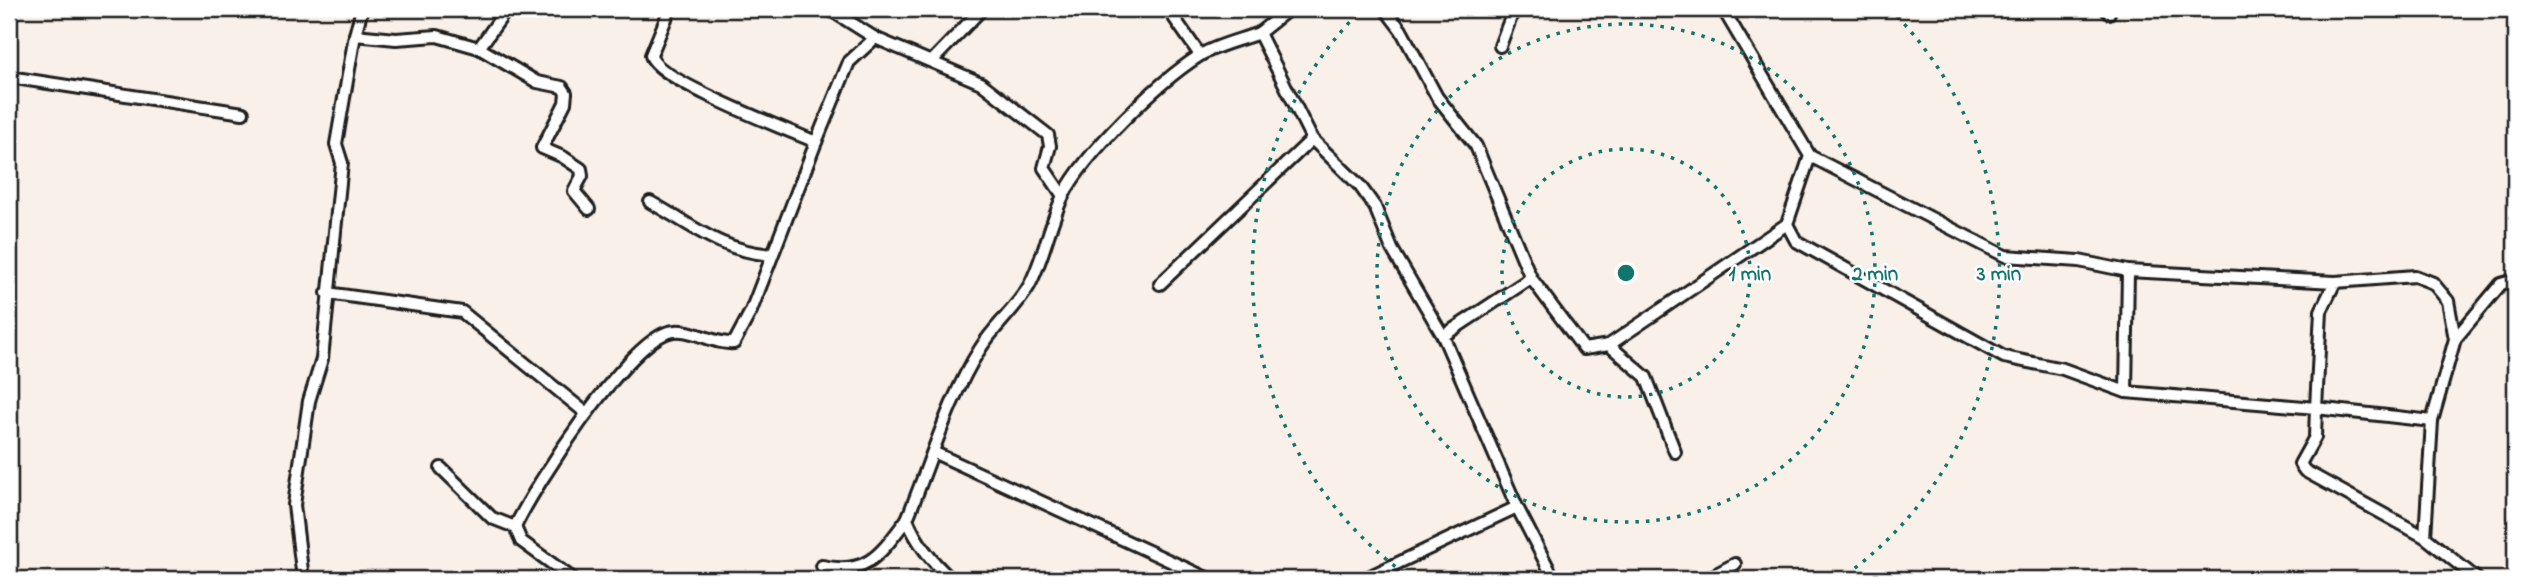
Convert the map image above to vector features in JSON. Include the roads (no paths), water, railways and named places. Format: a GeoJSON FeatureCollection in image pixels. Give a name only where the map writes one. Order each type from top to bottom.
{"type":"FeatureCollection","features":[{"type":"Feature","properties":{"kind":"street"},"geometry":{"type":"LineString","coordinates":[[303,579],[294,505],[309,401],[322,359],[342,163],[336,145],[362,9]]}},
{"type":"Feature","properties":{"kind":"street"},"geometry":{"type":"LineString","coordinates":[[479,48],[507,9]]}},
{"type":"Feature","properties":{"kind":"street"},"geometry":{"type":"LineString","coordinates":[[670,9],[651,55],[657,66],[687,86],[817,142]]}},
{"type":"Feature","properties":{"kind":"street"},"geometry":{"type":"LineString","coordinates":[[829,9],[875,38],[981,83],[1048,135],[1050,146],[1044,168],[1063,196]]}},
{"type":"Feature","properties":{"kind":"street"},"geometry":{"type":"LineString","coordinates":[[932,61],[982,9]]}},
{"type":"Feature","properties":{"kind":"street"},"geometry":{"type":"LineString","coordinates":[[1168,9],[1200,55]]}},
{"type":"Feature","properties":{"kind":"street"},"geometry":{"type":"LineString","coordinates":[[822,566],[844,571],[877,557],[907,519],[935,453],[944,424],[980,348],[1013,312],[1030,283],[1063,196],[1087,159],[1136,108],[1200,55],[1259,33],[1289,9]]}},
{"type":"Feature","properties":{"kind":"street"},"geometry":{"type":"LineString","coordinates":[[1385,9],[1401,30],[1437,97],[1476,146],[1531,278],[1584,349],[1609,345],[1787,224],[1810,156]]}},
{"type":"Feature","properties":{"kind":"street"},"geometry":{"type":"LineString","coordinates":[[1500,46],[1514,9]]}},
{"type":"Feature","properties":{"kind":"street"},"geometry":{"type":"LineString","coordinates":[[1723,9],[1810,156],[2004,256],[2079,261],[2128,271],[2335,282],[2344,278],[2415,276],[2433,283],[2448,301],[2455,339]]}},
{"type":"Feature","properties":{"kind":"street"},"geometry":{"type":"LineString","coordinates":[[1259,33],[1312,139],[1360,186],[1374,207],[1392,250],[1443,336],[1517,508],[1554,579]]}},
{"type":"Feature","properties":{"kind":"street"},"geometry":{"type":"LineString","coordinates":[[355,35],[396,39],[437,36],[479,48],[537,82],[562,87],[566,93],[565,103],[542,148],[564,157],[581,169],[582,176],[573,191],[589,209]]}},
{"type":"Feature","properties":{"kind":"street"},"geometry":{"type":"LineString","coordinates":[[515,527],[586,413],[639,352],[667,332],[685,331],[725,344],[734,343],[751,311],[849,62],[875,38]]}},
{"type":"Feature","properties":{"kind":"street"},"geometry":{"type":"LineString","coordinates":[[9,77],[243,113]]}},
{"type":"Feature","properties":{"kind":"street"},"geometry":{"type":"LineString","coordinates":[[1160,284],[1312,139]]}},
{"type":"Feature","properties":{"kind":"street"},"geometry":{"type":"LineString","coordinates":[[650,202],[694,232],[748,253],[772,255]]}},
{"type":"Feature","properties":{"kind":"street"},"geometry":{"type":"LineString","coordinates":[[1787,224],[1796,241],[2004,357],[2063,369],[2126,393],[2316,408],[2432,421]]}},
{"type":"Feature","properties":{"kind":"street"},"geometry":{"type":"LineString","coordinates":[[2126,393],[2128,271]]}},
{"type":"Feature","properties":{"kind":"street"},"geometry":{"type":"LineString","coordinates":[[1443,336],[1531,278]]}},
{"type":"Feature","properties":{"kind":"street"},"geometry":{"type":"LineString","coordinates":[[2425,537],[2432,421],[2455,339],[2501,285],[2515,280]]}},
{"type":"Feature","properties":{"kind":"street"},"geometry":{"type":"LineString","coordinates":[[2335,282],[2321,311],[2315,437],[2300,464],[2305,471],[2425,537],[2477,579]]}},
{"type":"Feature","properties":{"kind":"street"},"geometry":{"type":"LineString","coordinates":[[327,293],[462,312],[586,413]]}},
{"type":"Feature","properties":{"kind":"street"},"geometry":{"type":"LineString","coordinates":[[1609,345],[1646,377],[1675,452]]}},
{"type":"Feature","properties":{"kind":"street"},"geometry":{"type":"LineString","coordinates":[[935,453],[1209,579]]}},
{"type":"Feature","properties":{"kind":"street"},"geometry":{"type":"LineString","coordinates":[[441,468],[492,518],[515,527],[521,541],[573,579]]}},
{"type":"Feature","properties":{"kind":"street"},"geometry":{"type":"LineString","coordinates":[[1364,579],[1517,508]]}},
{"type":"Feature","properties":{"kind":"street"},"geometry":{"type":"LineString","coordinates":[[907,519],[914,536],[933,563],[951,579]]}},
{"type":"Feature","properties":{"kind":"street"},"geometry":{"type":"LineString","coordinates":[[1707,579],[1735,564]]}}]}
